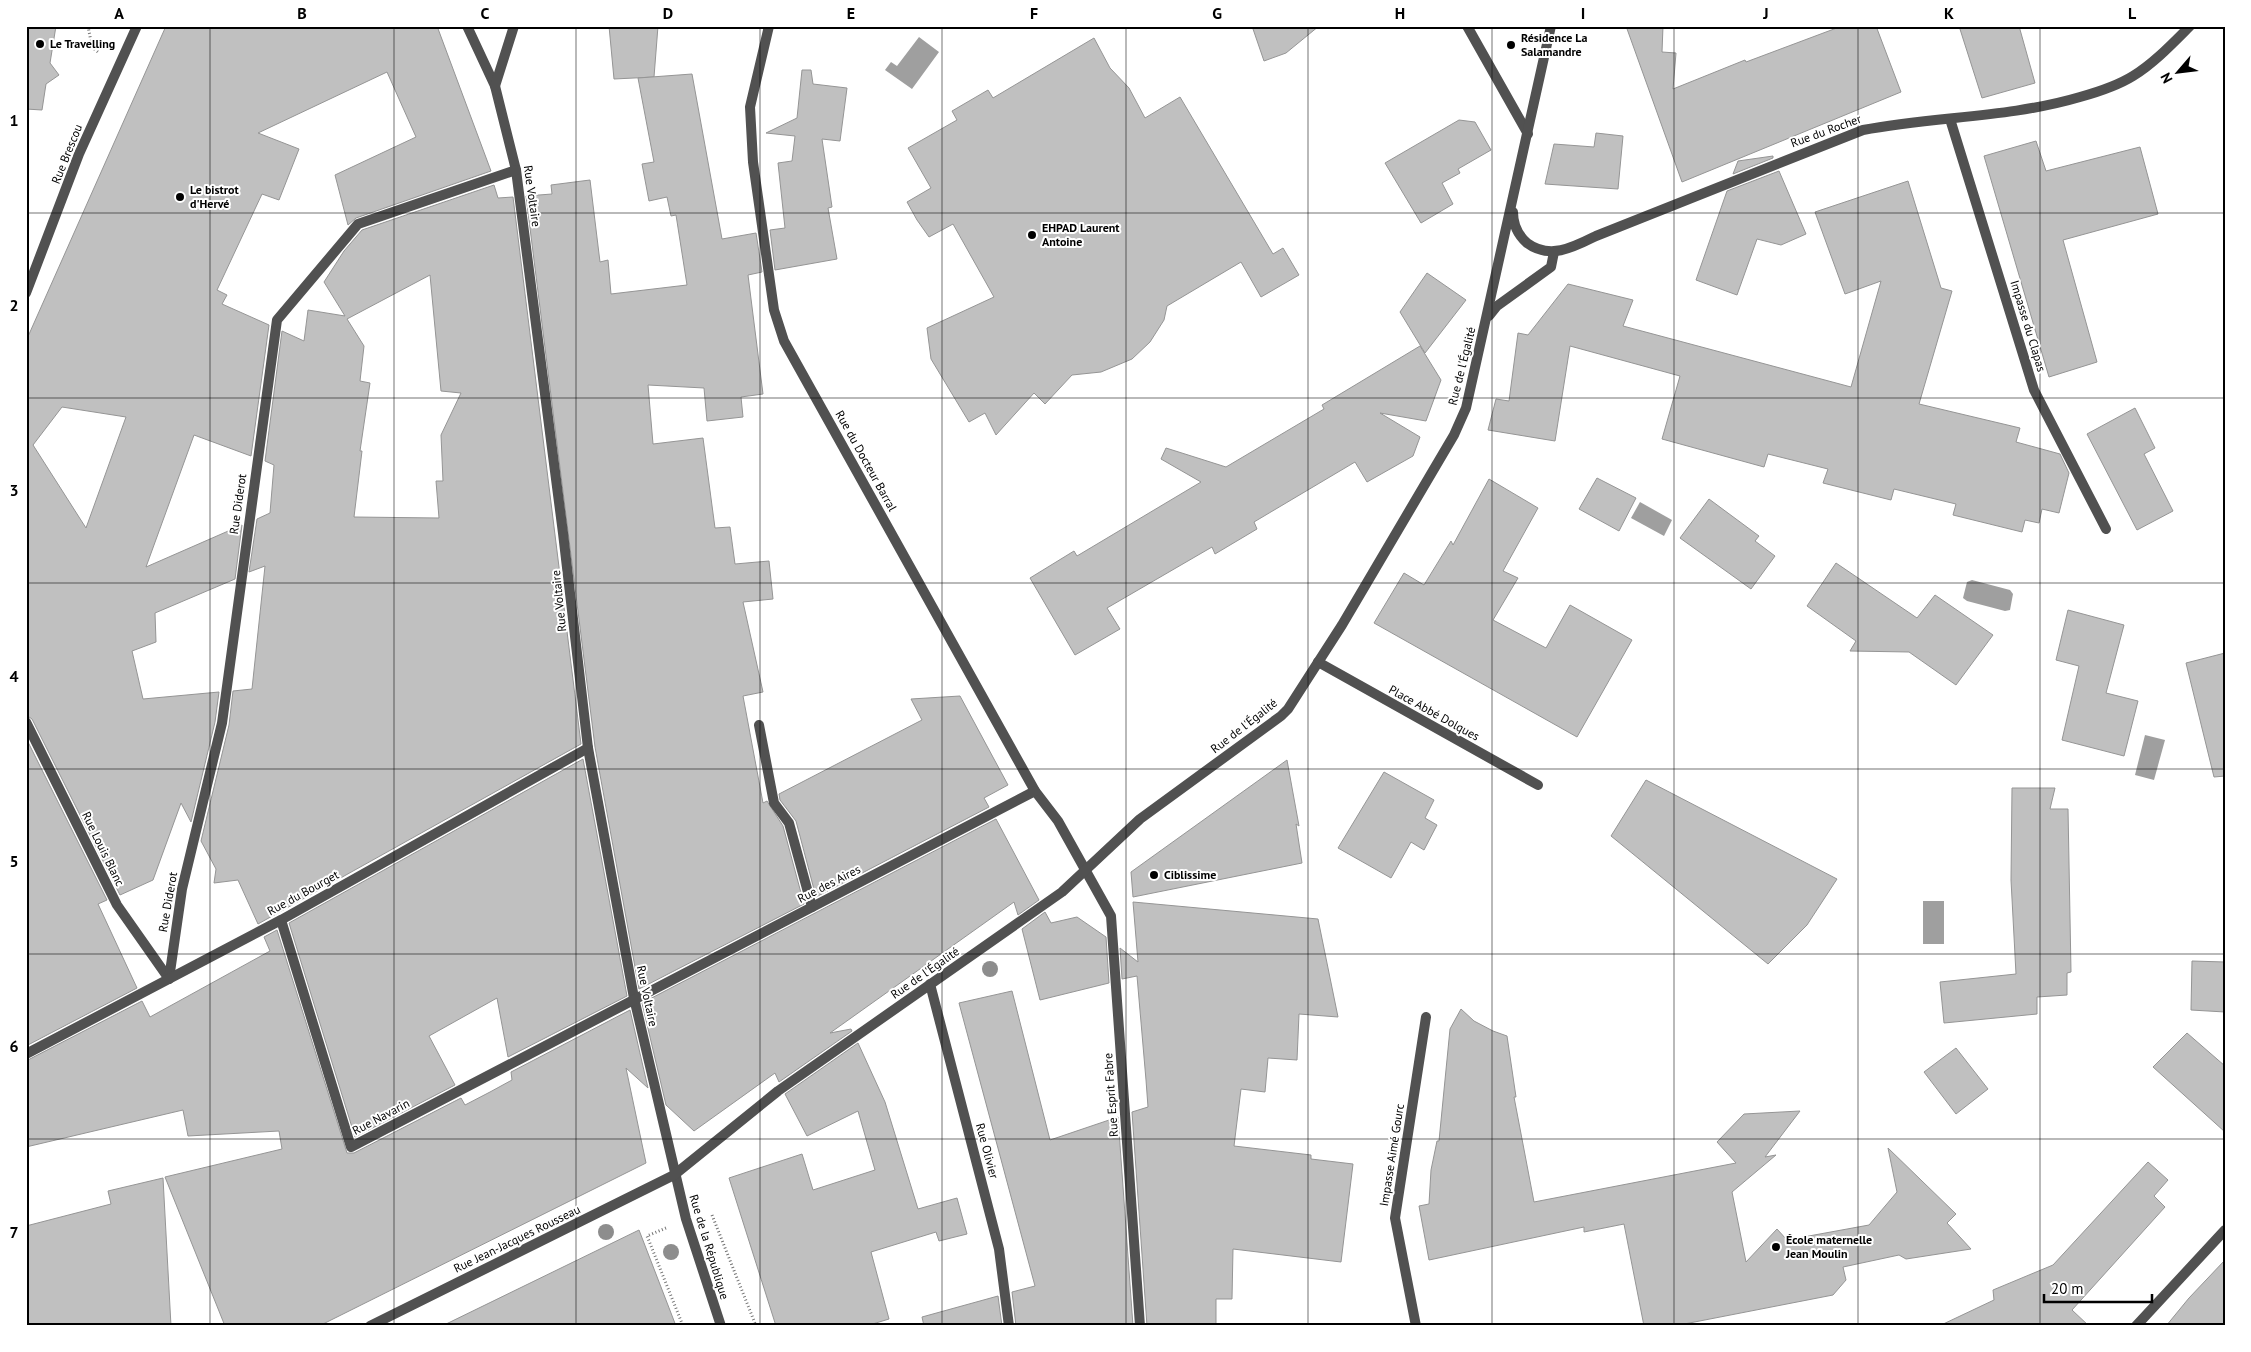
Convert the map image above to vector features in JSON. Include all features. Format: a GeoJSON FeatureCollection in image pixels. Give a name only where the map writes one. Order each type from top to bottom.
{"type":"FeatureCollection","features":[{"type":"Feature","properties":{"kind":"street","name":"Rue Brescou"},"geometry":{"type":"LineString","coordinates":[[26,293],[79,154],[138,26]]}},
{"type":"Feature","properties":{"kind":"street","name":"Rue Voltaire"},"geometry":{"type":"LineString","coordinates":[[468,26],[495,86],[516,170],[564,533],[588,748],[634,998],[674,1175]]}},
{"type":"Feature","properties":{"kind":"street"},"geometry":{"type":"LineString","coordinates":[[495,86],[514,26]]}},
{"type":"Feature","properties":{"kind":"street","name":"Rue du Docteur Barral"},"geometry":{"type":"LineString","coordinates":[[770,26],[750,107],[753,162],[774,310],[784,341],[1035,790],[1058,821],[1085,870]]}},
{"type":"Feature","properties":{"kind":"street"},"geometry":{"type":"LineString","coordinates":[[1467,26],[1528,134]]}},
{"type":"Feature","properties":{"kind":"street","name":"Rue de l'Égalité"},"geometry":{"type":"LineString","coordinates":[[674,1175],[778,1091],[1062,892],[1140,819],[1281,716],[1318,662],[1454,435],[1466,408],[1551,26]]}},
{"type":"Feature","properties":{"kind":"street","name":"Rue du Rocher"},"geometry":{"type":"LineString","coordinates":[[1554,252],[1571,248],[1596,236],[1863,130],[1902,122],[2007,113],[2065,102],[2100,91],[2133,76],[2155,60],[2190,26]]}},
{"type":"Feature","properties":{"kind":"street","name":"Impasse du Clapas"},"geometry":{"type":"LineString","coordinates":[[1950,119],[2034,390],[2106,529]]}},
{"type":"Feature","properties":{"kind":"street","name":"Rue Diderot"},"geometry":{"type":"LineString","coordinates":[[169,979],[182,889],[222,723],[277,320],[358,224],[516,170]]}},
{"type":"Feature","properties":{"kind":"street"},"geometry":{"type":"LineString","coordinates":[[1487,319],[1497,306],[1551,267],[1554,252],[1536,249],[1522,238],[1513,222],[1512,204]]}},
{"type":"Feature","properties":{"kind":"street","name":"Place Abbé Dolques"},"geometry":{"type":"LineString","coordinates":[[1318,662],[1538,785]]}},
{"type":"Feature","properties":{"kind":"street","name":"Rue Louis Blanc"},"geometry":{"type":"LineString","coordinates":[[26,722],[117,905],[169,979]]}},
{"type":"Feature","properties":{"kind":"street"},"geometry":{"type":"LineString","coordinates":[[759,725],[774,802],[789,823],[812,907]]}},
{"type":"Feature","properties":{"kind":"street","name":"Rue du Bourget"},"geometry":{"type":"LineString","coordinates":[[26,1054],[281,920],[588,748]]}},
{"type":"Feature","properties":{"kind":"street","name":"Rue des Aires"},"geometry":{"type":"LineString","coordinates":[[634,998],[1035,790]]}},
{"type":"Feature","properties":{"kind":"street","name":"Rue Esprit Fabre"},"geometry":{"type":"LineString","coordinates":[[1085,870],[1111,916],[1140,1326]]}},
{"type":"Feature","properties":{"kind":"street","name":"Rue Navarin"},"geometry":{"type":"LineString","coordinates":[[281,920],[351,1147],[634,998]]}},
{"type":"Feature","properties":{"kind":"street","name":"Rue Olivier"},"geometry":{"type":"LineString","coordinates":[[930,984],[1000,1249],[1009,1326]]}},
{"type":"Feature","properties":{"kind":"street","name":"Impasse Aimé Gourc"},"geometry":{"type":"LineString","coordinates":[[1416,1326],[1395,1218],[1426,1017]]}},
{"type":"Feature","properties":{"kind":"street","name":"Rue Jean-Jacques Rousseau"},"geometry":{"type":"LineString","coordinates":[[370,1326],[674,1175]]}},
{"type":"Feature","properties":{"kind":"street","name":"Rue de la République"},"geometry":{"type":"LineString","coordinates":[[674,1175],[686,1219],[721,1326]]}},
{"type":"Feature","properties":{"kind":"street"},"geometry":{"type":"LineString","coordinates":[[2136,1326],[2225,1230]]}},
{"type":"Feature","properties":{"kind":"shaded area"},"geometry":{"type":"Polygon","coordinates":[[[919,37],[939,52],[912,89],[885,70],[891,62],[897,66],[919,37]]]}},
{"type":"Feature","properties":{"kind":"shaded area"},"geometry":{"type":"Polygon","coordinates":[[[1640,502],[1672,520],[1664,536],[1631,518],[1640,502]]]}},
{"type":"Feature","properties":{"kind":"shaded area"},"geometry":{"type":"Polygon","coordinates":[[[1972,580],[2010,590],[2013,594],[2010,610],[2005,611],[1967,601],[1963,598],[1967,582],[1972,580]]]}},
{"type":"Feature","properties":{"kind":"shaded area"},"geometry":{"type":"Polygon","coordinates":[[[2145,735],[2165,740],[2154,780],[2135,775],[2145,735]]]}},
{"type":"Feature","properties":{"kind":"shaded area"},"geometry":{"type":"Polygon","coordinates":[[[1923,901],[1944,901],[1944,944],[1923,944],[1923,901]]]}},
{"type":"Feature","properties":{"kind":"building","name":"Le Travelling"},"geometry":{"type":"Polygon","coordinates":[[[26,26],[56,26],[50,63],[59,75],[46,84],[42,110],[26,109],[26,26]]]}},
{"type":"Feature","properties":{"kind":"building"},"geometry":{"type":"Polygon","coordinates":[[[166,26],[437,26],[491,171],[356,218],[348,225],[335,175],[416,137],[387,72],[258,133],[299,149],[279,200],[262,194],[217,290],[227,295],[222,304],[269,325],[251,456],[194,435],[146,567],[242,525],[235,579],[155,613],[156,642],[132,651],[143,699],[219,692],[215,722],[191,822],[181,803],[153,880],[120,895],[32,719],[26,715],[26,341],[166,26]],[[62,407],[33,445],[86,528],[126,417],[62,407]]]}},
{"type":"Feature","properties":{"kind":"building"},"geometry":{"type":"Polygon","coordinates":[[[609,26],[658,26],[654,77],[614,79],[609,26]]]}},
{"type":"Feature","properties":{"kind":"building"},"geometry":{"type":"Polygon","coordinates":[[[1252,26],[1319,26],[1286,53],[1264,61],[1252,26]]]}},
{"type":"Feature","properties":{"kind":"building"},"geometry":{"type":"Polygon","coordinates":[[[1626,26],[1663,26],[1662,52],[1676,53],[1673,89],[1745,60],[1746,62],[1842,26],[1876,26],[1901,92],[1682,182],[1626,26]]]}},
{"type":"Feature","properties":{"kind":"building"},"geometry":{"type":"Polygon","coordinates":[[[1959,26],[2019,26],[2035,83],[1982,98],[1959,26]]]}},
{"type":"Feature","properties":{"kind":"building","name":"EHPAD Laurent Antoine"},"geometry":{"type":"Polygon","coordinates":[[[1094,38],[1110,68],[1129,88],[1145,118],[1180,97],[1273,254],[1283,248],[1299,275],[1261,297],[1241,262],[1167,306],[1164,320],[1150,342],[1132,359],[1101,372],[1072,375],[1045,404],[1034,393],[996,435],[985,413],[969,422],[931,359],[927,328],[994,297],[953,224],[929,237],[917,220],[907,202],[931,188],[908,148],[957,120],[952,111],[988,90],[993,98],[1094,38]]]}},
{"type":"Feature","properties":{"kind":"building"},"geometry":{"type":"Polygon","coordinates":[[[802,70],[811,70],[813,84],[847,88],[840,141],[822,139],[832,207],[828,208],[837,259],[775,270],[770,230],[785,228],[778,163],[792,161],[795,136],[766,133],[797,118],[802,70]]]}},
{"type":"Feature","properties":{"kind":"building"},"geometry":{"type":"Polygon","coordinates":[[[692,74],[722,239],[756,233],[762,272],[748,275],[763,394],[741,397],[743,417],[707,421],[704,388],[648,385],[653,444],[703,438],[715,528],[730,527],[735,564],[769,561],[773,599],[743,602],[763,692],[743,696],[763,803],[767,801],[783,826],[804,904],[639,989],[595,747],[526,196],[552,194],[551,185],[590,180],[600,262],[608,260],[611,294],[687,285],[676,215],[671,216],[667,197],[649,201],[642,164],[654,162],[638,78],[692,74]]]}},
{"type":"Feature","properties":{"kind":"building"},"geometry":{"type":"Polygon","coordinates":[[[1459,120],[1475,122],[1491,150],[1458,169],[1460,173],[1442,183],[1453,204],[1421,223],[1385,163],[1459,120]]]}},
{"type":"Feature","properties":{"kind":"building"},"geometry":{"type":"Polygon","coordinates":[[[1596,133],[1623,136],[1618,189],[1545,184],[1554,144],[1594,147],[1596,133]]]}},
{"type":"Feature","properties":{"kind":"building"},"geometry":{"type":"Polygon","coordinates":[[[2036,141],[2046,171],[2140,147],[2158,214],[2063,240],[2097,362],[2049,377],[1984,156],[2036,141]]]}},
{"type":"Feature","properties":{"kind":"building"},"geometry":{"type":"Polygon","coordinates":[[[1773,156],[1773,158],[1733,174],[1738,161],[1773,156]]]}},
{"type":"Feature","properties":{"kind":"building"},"geometry":{"type":"Polygon","coordinates":[[[1779,171],[1806,234],[1781,245],[1757,239],[1737,295],[1696,280],[1727,191],[1779,171]]]}},
{"type":"Feature","properties":{"kind":"building"},"geometry":{"type":"Polygon","coordinates":[[[1908,181],[1941,288],[1952,291],[1919,404],[2020,428],[2016,442],[2060,454],[2069,473],[2059,513],[2042,509],[2039,523],[2025,520],[2022,532],[1953,515],[1956,504],[1894,489],[1891,500],[1823,483],[1828,469],[1768,454],[1764,467],[1662,439],[1680,376],[1570,346],[1555,441],[1488,430],[1496,399],[1509,401],[1518,333],[1528,335],[1568,284],[1633,300],[1623,326],[1851,387],[1881,281],[1845,294],[1815,212],[1908,181]]]}},
{"type":"Feature","properties":{"kind":"building"},"geometry":{"type":"Polygon","coordinates":[[[494,185],[498,198],[513,197],[581,744],[258,924],[238,880],[214,883],[216,869],[201,841],[229,725],[233,691],[252,689],[265,566],[249,572],[257,519],[270,513],[274,465],[265,461],[282,331],[304,341],[308,310],[345,316],[324,282],[344,251],[362,230],[494,185]],[[430,275],[347,319],[364,346],[360,381],[370,383],[360,451],[362,451],[354,517],[439,518],[436,481],[443,481],[441,435],[461,393],[441,391],[430,275]]]}},
{"type":"Feature","properties":{"kind":"building"},"geometry":{"type":"Polygon","coordinates":[[[1427,273],[1466,300],[1425,353],[1400,312],[1427,273]]]}},
{"type":"Feature","properties":{"kind":"building"},"geometry":{"type":"Polygon","coordinates":[[[1420,346],[1441,380],[1426,421],[1380,413],[1420,437],[1413,456],[1367,482],[1355,462],[1254,522],[1257,529],[1215,554],[1212,547],[1107,608],[1120,629],[1075,655],[1030,578],[1074,551],[1077,556],[1201,482],[1161,459],[1166,448],[1226,467],[1324,409],[1322,405],[1420,346]]]}},
{"type":"Feature","properties":{"kind":"building"},"geometry":{"type":"Polygon","coordinates":[[[2135,408],[2155,448],[2144,454],[2173,511],[2137,530],[2087,434],[2135,408]]]}},
{"type":"Feature","properties":{"kind":"building"},"geometry":{"type":"Polygon","coordinates":[[[1597,478],[1636,498],[1619,531],[1579,509],[1597,478]]]}},
{"type":"Feature","properties":{"kind":"building"},"geometry":{"type":"Polygon","coordinates":[[[1489,479],[1538,508],[1503,571],[1518,578],[1493,620],[1546,648],[1570,605],[1632,640],[1577,737],[1374,623],[1404,573],[1424,585],[1451,541],[1453,545],[1489,479]]]}},
{"type":"Feature","properties":{"kind":"building"},"geometry":{"type":"Polygon","coordinates":[[[1709,499],[1759,536],[1755,541],[1775,556],[1751,589],[1680,538],[1709,499]]]}},
{"type":"Feature","properties":{"kind":"building"},"geometry":{"type":"Polygon","coordinates":[[[1836,563],[1917,618],[1935,595],[1993,635],[1956,685],[1909,652],[1850,651],[1856,641],[1807,606],[1836,563]]]}},
{"type":"Feature","properties":{"kind":"building"},"geometry":{"type":"Polygon","coordinates":[[[2068,610],[2124,625],[2106,693],[2138,701],[2124,756],[2062,740],[2079,666],[2056,660],[2068,610]]]}},
{"type":"Feature","properties":{"kind":"building"},"geometry":{"type":"Polygon","coordinates":[[[2225,653],[2225,776],[2214,777],[2186,663],[2225,653]]]}},
{"type":"Feature","properties":{"kind":"building"},"geometry":{"type":"Polygon","coordinates":[[[960,696],[1008,785],[984,798],[989,807],[816,897],[796,821],[780,800],[779,794],[922,720],[911,699],[960,696]]]}},
{"type":"Feature","properties":{"kind":"building"},"geometry":{"type":"Polygon","coordinates":[[[26,738],[107,900],[98,904],[137,988],[26,1046],[26,738]]]}},
{"type":"Feature","properties":{"kind":"building"},"geometry":{"type":"Polygon","coordinates":[[[583,759],[627,996],[508,1057],[497,998],[429,1036],[455,1085],[355,1137],[289,923],[583,759]]]}},
{"type":"Feature","properties":{"kind":"building"},"geometry":{"type":"Polygon","coordinates":[[[1287,760],[1299,826],[1296,824],[1302,863],[1133,897],[1131,872],[1287,760]]]}},
{"type":"Feature","properties":{"kind":"building"},"geometry":{"type":"Polygon","coordinates":[[[1384,772],[1434,800],[1425,818],[1437,825],[1424,850],[1411,842],[1391,878],[1338,848],[1384,772]]]}},
{"type":"Feature","properties":{"kind":"building"},"geometry":{"type":"Polygon","coordinates":[[[1646,780],[1837,879],[1807,925],[1768,964],[1611,836],[1646,780]]]}},
{"type":"Feature","properties":{"kind":"building"},"geometry":{"type":"Polygon","coordinates":[[[2012,788],[2055,788],[2050,809],[2068,809],[2071,972],[2067,973],[2067,995],[2037,997],[2037,1014],[1944,1023],[1940,982],[2016,974],[2011,880],[2012,788]]]}},
{"type":"Feature","properties":{"kind":"building"},"geometry":{"type":"Polygon","coordinates":[[[996,819],[1039,900],[1018,915],[1014,902],[830,1033],[851,1029],[852,1031],[779,1082],[775,1073],[694,1131],[666,1105],[642,1003],[996,819]]]}},
{"type":"Feature","properties":{"kind":"building"},"geometry":{"type":"Polygon","coordinates":[[[1133,902],[1318,919],[1338,1017],[1299,1014],[1297,1060],[1268,1058],[1265,1092],[1241,1089],[1234,1146],[1311,1155],[1311,1159],[1353,1164],[1341,1262],[1233,1249],[1232,1299],[1216,1299],[1216,1326],[1147,1326],[1132,1112],[1148,1107],[1137,976],[1122,979],[1120,948],[1138,962],[1133,902]]]}},
{"type":"Feature","properties":{"kind":"building"},"geometry":{"type":"Polygon","coordinates":[[[1045,912],[1051,923],[1077,917],[1106,937],[1109,983],[1040,1000],[1022,929],[1045,912]]]}},
{"type":"Feature","properties":{"kind":"building"},"geometry":{"type":"Polygon","coordinates":[[[277,930],[347,1153],[354,1153],[461,1098],[465,1105],[512,1080],[511,1072],[630,1010],[648,1088],[626,1068],[646,1163],[319,1326],[225,1326],[165,1177],[282,1149],[279,1131],[188,1136],[183,1110],[26,1147],[26,1061],[142,1001],[150,1017],[270,951],[264,937],[277,930]]]}},
{"type":"Feature","properties":{"kind":"building"},"geometry":{"type":"Polygon","coordinates":[[[2192,961],[2225,962],[2225,1012],[2191,1010],[2192,961]]]}},
{"type":"Feature","properties":{"kind":"building"},"geometry":{"type":"Polygon","coordinates":[[[1012,991],[1050,1140],[1118,1117],[1133,1326],[1016,1326],[1012,1292],[1035,1286],[959,1003],[1012,991]]]}},
{"type":"Feature","properties":{"kind":"building"},"geometry":{"type":"Polygon","coordinates":[[[1461,1009],[1474,1021],[1507,1036],[1516,1097],[1514,1097],[1534,1202],[1736,1163],[1717,1142],[1744,1114],[1800,1111],[1765,1157],[1776,1155],[1732,1192],[1746,1262],[1777,1229],[1787,1240],[1869,1225],[1897,1192],[1888,1148],[1956,1214],[1947,1223],[1971,1249],[1906,1259],[1899,1255],[1843,1267],[1846,1280],[1833,1295],[1674,1326],[1644,1326],[1624,1224],[1584,1232],[1584,1227],[1429,1260],[1419,1206],[1429,1204],[1431,1170],[1437,1141],[1439,1141],[1450,1029],[1461,1009]]]}},
{"type":"Feature","properties":{"kind":"building"},"geometry":{"type":"Polygon","coordinates":[[[2187,1033],[2225,1066],[2225,1132],[2153,1067],[2187,1033]]]}},
{"type":"Feature","properties":{"kind":"building"},"geometry":{"type":"Polygon","coordinates":[[[858,1043],[885,1102],[918,1209],[957,1198],[967,1234],[939,1241],[936,1232],[871,1252],[889,1319],[866,1326],[776,1326],[729,1178],[802,1154],[813,1190],[875,1170],[858,1111],[807,1136],[785,1094],[858,1043]]]}},
{"type":"Feature","properties":{"kind":"building"},"geometry":{"type":"Polygon","coordinates":[[[1956,1048],[1988,1089],[1956,1114],[1924,1072],[1956,1048]]]}},
{"type":"Feature","properties":{"kind":"building"},"geometry":{"type":"Polygon","coordinates":[[[2148,1162],[2168,1180],[2154,1196],[2165,1207],[2072,1310],[2089,1326],[1939,1326],[1994,1300],[1993,1290],[2053,1265],[2148,1162]]]}},
{"type":"Feature","properties":{"kind":"building"},"geometry":{"type":"Polygon","coordinates":[[[163,1178],[171,1326],[26,1326],[26,1226],[111,1204],[108,1191],[163,1178]]]}},
{"type":"Feature","properties":{"kind":"building"},"geometry":{"type":"Polygon","coordinates":[[[639,1230],[676,1326],[442,1326],[639,1230]]]}},
{"type":"Feature","properties":{"kind":"building"},"geometry":{"type":"Polygon","coordinates":[[[2225,1260],[2225,1326],[2166,1326],[2189,1298],[2225,1260]]]}},
{"type":"Feature","properties":{"kind":"building"},"geometry":{"type":"Polygon","coordinates":[[[998,1296],[1002,1326],[924,1326],[922,1317],[998,1296]]]}},
{"type":"Feature","properties":{"kind":"place","name":"Le Travelling"},"geometry":{"type":"Point","coordinates":[40,44]}},
{"type":"Feature","properties":{"kind":"place","name":"Résidence La Salamandre"},"geometry":{"type":"Point","coordinates":[1511,45]}},
{"type":"Feature","properties":{"kind":"place","name":"Le bistrot d'Hervé"},"geometry":{"type":"Point","coordinates":[180,197]}},
{"type":"Feature","properties":{"kind":"place","name":"EHPAD Laurent Antoine"},"geometry":{"type":"Point","coordinates":[1032,235]}},
{"type":"Feature","properties":{"kind":"place","name":"Ciblissime"},"geometry":{"type":"Point","coordinates":[1154,875]}},
{"type":"Feature","properties":{"kind":"place","name":"École maternelle Jean Moulin"},"geometry":{"type":"Point","coordinates":[1776,1247]}}]}
